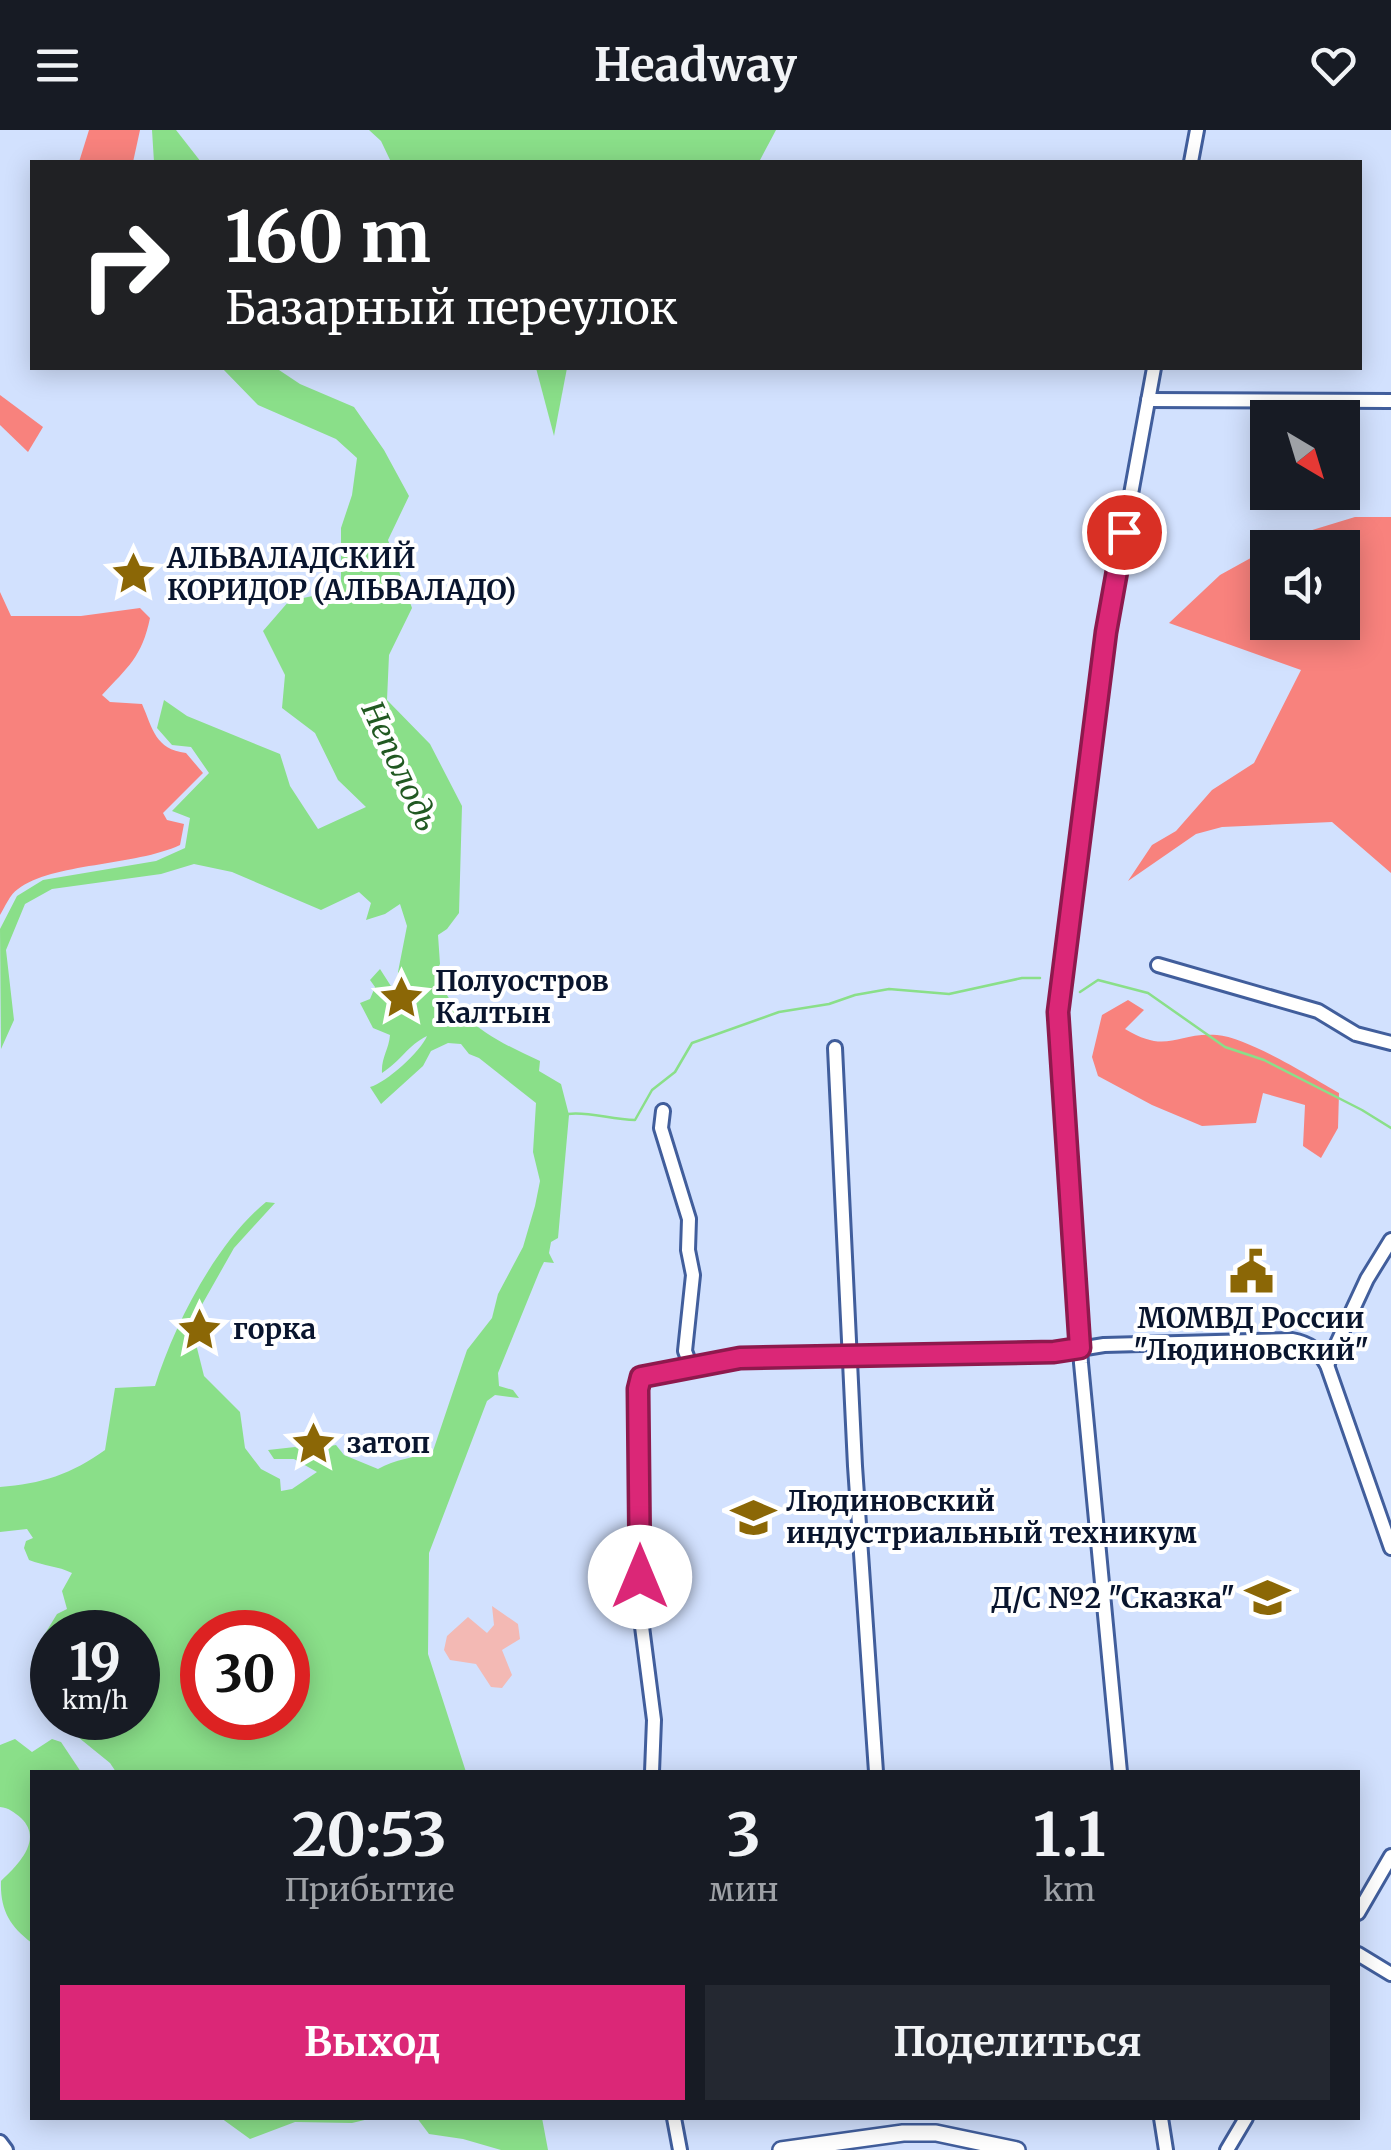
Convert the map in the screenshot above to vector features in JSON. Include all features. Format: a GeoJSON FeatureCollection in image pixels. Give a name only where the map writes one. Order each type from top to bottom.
{"type":"FeatureCollection","features":[{"type":"Feature","properties":{"kind":"main road"},"geometry":{"type":"LineString","coordinates":[[781,2150],[902,2125],[1018,2150]]}},
{"type":"Feature","properties":{"kind":"street"},"geometry":{"type":"LineString","coordinates":[[1191,160],[1197,130]]}},
{"type":"Feature","properties":{"kind":"street"},"geometry":{"type":"LineString","coordinates":[[1120,1770],[1080,1348],[1058,1012],[1106,632],[1154,370]]}},
{"type":"Feature","properties":{"kind":"street"},"geometry":{"type":"LineString","coordinates":[[1148,400],[1391,402]]}},
{"type":"Feature","properties":{"kind":"street"},"geometry":{"type":"LineString","coordinates":[[1158,966],[1318,1011],[1356,1034],[1391,1044]]}},
{"type":"Feature","properties":{"kind":"street"},"geometry":{"type":"LineString","coordinates":[[835,1048],[876,1770]]}},
{"type":"Feature","properties":{"kind":"street"},"geometry":{"type":"LineString","coordinates":[[664,1111],[661,1128],[689,1220],[688,1250],[693,1275],[685,1351],[691,1367]]}},
{"type":"Feature","properties":{"kind":"street"},"geometry":{"type":"LineString","coordinates":[[1327,1365],[1391,1240]]}},
{"type":"Feature","properties":{"kind":"street"},"geometry":{"type":"LineString","coordinates":[[652,1770],[654,1720],[640,1611],[641,1377],[740,1358],[1054,1352],[1292,1340],[1313,1347],[1327,1365],[1391,1548]]}},
{"type":"Feature","properties":{"kind":"street"},"geometry":{"type":"LineString","coordinates":[[1360,1910],[1391,1856]]}},
{"type":"Feature","properties":{"kind":"street"},"geometry":{"type":"LineString","coordinates":[[1360,1955],[1391,1974]]}},
{"type":"Feature","properties":{"kind":"street"},"geometry":{"type":"LineString","coordinates":[[674,2120],[680,2150]]}},
{"type":"Feature","properties":{"kind":"street"},"geometry":{"type":"LineString","coordinates":[[1161,2120],[1166,2150]]}},
{"type":"Feature","properties":{"kind":"street"},"geometry":{"type":"LineString","coordinates":[[1226,2150],[1245,2120]]}},
{"type":"Feature","properties":{"kind":"street"},"geometry":{"type":"LineString","coordinates":[[0,2142],[6,2150]]}},
{"type":"Feature","properties":{"kind":"shaded area"},"geometry":{"type":"Polygon","coordinates":[[[89,130],[140,130],[133,160],[80,160],[89,130]]]}},
{"type":"Feature","properties":{"kind":"shaded area"},"geometry":{"type":"Polygon","coordinates":[[[0,395],[43,427],[28,452],[0,425],[0,395]]]}},
{"type":"Feature","properties":{"kind":"shaded area"},"geometry":{"type":"Polygon","coordinates":[[[1355,517],[1391,517],[1391,873],[1332,822],[1222,827],[1196,834],[1128,881],[1152,845],[1176,831],[1212,790],[1254,763],[1301,670],[1169,623],[1220,575],[1250,558],[1250,640],[1360,640],[1360,530],[1312,530],[1355,517]]]}},
{"type":"Feature","properties":{"kind":"shaded area"},"geometry":{"type":"Polygon","coordinates":[[[0,592],[11,616],[81,616],[140,608],[150,618],[143,643],[133,661],[102,695],[110,702],[142,704],[161,742],[186,753],[203,773],[163,813],[167,820],[184,824],[180,845],[33,881],[15,891],[0,915],[0,592]]]}},
{"type":"Feature","properties":{"kind":"shaded area"},"geometry":{"type":"Polygon","coordinates":[[[1128,1000],[1144,1010],[1125,1029],[1140,1037],[1162,1042],[1203,1035],[1230,1037],[1339,1093],[1338,1128],[1321,1158],[1303,1146],[1305,1105],[1263,1093],[1256,1123],[1202,1126],[1098,1076],[1092,1057],[1102,1015],[1128,1000]]]}},
{"type":"Feature","properties":{"kind":"shaded area"},"geometry":{"type":"Polygon","coordinates":[[[492,1606],[518,1624],[520,1639],[502,1650],[512,1675],[502,1688],[491,1687],[476,1664],[450,1660],[444,1650],[447,1636],[468,1617],[487,1633],[494,1625],[492,1606]]]}},
{"type":"Feature","properties":{"kind":"water"},"geometry":{"type":"Polygon","coordinates":[[[152,130],[176,130],[199,160],[154,160],[152,130]]]}},
{"type":"Feature","properties":{"kind":"water"},"geometry":{"type":"Polygon","coordinates":[[[369,130],[776,130],[760,160],[390,160],[381,141],[369,130]]]}},
{"type":"Feature","properties":{"kind":"water","name":"Неполодь"},"geometry":{"type":"Polygon","coordinates":[[[224,370],[279,370],[300,384],[354,407],[409,496],[388,540],[412,608],[389,655],[387,700],[430,744],[462,806],[459,913],[438,935],[440,964],[436,972],[443,989],[464,1016],[508,1046],[540,1061],[539,1071],[561,1084],[569,1115],[558,1238],[551,1242],[549,1253],[554,1263],[544,1262],[498,1373],[499,1386],[513,1390],[519,1398],[495,1395],[487,1401],[429,1553],[428,1654],[465,1770],[115,1770],[82,1740],[160,1740],[160,1610],[65,1610],[62,1591],[72,1573],[29,1560],[24,1548],[26,1541],[33,1538],[27,1529],[0,1532],[0,1487],[56,1476],[105,1450],[115,1388],[155,1386],[173,1337],[199,1286],[230,1239],[266,1202],[275,1203],[234,1248],[191,1324],[204,1376],[240,1412],[245,1448],[261,1469],[280,1479],[281,1491],[292,1489],[317,1472],[294,1459],[274,1459],[268,1450],[295,1447],[317,1456],[324,1447],[336,1445],[344,1455],[378,1469],[433,1451],[467,1350],[492,1318],[498,1294],[523,1247],[540,1181],[533,1152],[536,1103],[461,1044],[448,1043],[431,1051],[423,1066],[381,1104],[370,1087],[402,1066],[427,1036],[382,1073],[390,1035],[373,1028],[360,1003],[370,999],[375,987],[370,980],[380,969],[405,1008],[410,1005],[398,972],[407,926],[400,904],[366,920],[371,903],[359,892],[321,910],[232,872],[194,864],[161,874],[52,889],[25,904],[6,950],[14,1020],[1,1049],[0,929],[17,896],[43,880],[156,861],[185,848],[190,818],[172,811],[209,773],[191,747],[172,745],[157,728],[164,700],[187,716],[280,754],[290,786],[318,829],[366,807],[338,780],[315,733],[282,708],[285,675],[263,631],[289,601],[341,590],[341,528],[352,495],[357,458],[336,439],[258,405],[224,370]]]}},
{"type":"Feature","properties":{"kind":"water"},"geometry":{"type":"Polygon","coordinates":[[[537,370],[567,370],[554,436],[537,370]]]}},
{"type":"Feature","properties":{"kind":"water"},"geometry":{"type":"Polygon","coordinates":[[[15,1739],[32,1752],[50,1740],[61,1742],[80,1770],[30,1770],[30,1835],[21,1818],[0,1807],[0,1745],[15,1739]]]}},
{"type":"Feature","properties":{"kind":"water"},"geometry":{"type":"Polygon","coordinates":[[[30,1835],[30,1941],[8,1916],[1,1891],[1,1881],[26,1852],[30,1835]]]}},
{"type":"Feature","properties":{"kind":"water"},"geometry":{"type":"Polygon","coordinates":[[[224,2120],[365,2120],[295,2122],[250,2139],[224,2120]]]}},
{"type":"Feature","properties":{"kind":"water"},"geometry":{"type":"Polygon","coordinates":[[[418,2120],[542,2120],[548,2150],[501,2150],[429,2134],[418,2120]]]}},
{"type":"Feature","properties":{"kind":"waterway"},"geometry":{"type":"LineString","coordinates":[[568,1114],[635,1120],[652,1090],[675,1072],[692,1043],[779,1012],[889,989],[949,994],[1022,978],[1040,978]]}},
{"type":"Feature","properties":{"kind":"waterway"},"geometry":{"type":"LineString","coordinates":[[1080,992],[1098,980],[1148,993],[1225,1047],[1264,1060],[1391,1128]]}},
{"type":"Feature","properties":{"kind":"place","name":"АЛЬВАЛАДСКИЙ КОРИДОР (АЛЬВАЛАДО)"},"geometry":{"type":"Point","coordinates":[134,574]}},
{"type":"Feature","properties":{"kind":"place","name":"Полуостров Калтын"},"geometry":{"type":"Point","coordinates":[402,997]}},
{"type":"Feature","properties":{"kind":"place","name":"МОМВД России \"Людиновский\""},"geometry":{"type":"Point","coordinates":[1251,1272]}},
{"type":"Feature","properties":{"kind":"place","name":"горка"},"geometry":{"type":"Point","coordinates":[200,1329]}},
{"type":"Feature","properties":{"kind":"place","name":"затоп"},"geometry":{"type":"Point","coordinates":[314,1443]}},
{"type":"Feature","properties":{"kind":"place","name":"Людиновский индустриальный техникум"},"geometry":{"type":"Point","coordinates":[753,1517]}},
{"type":"Feature","properties":{"kind":"place","name":"Д/С №2 \"Сказка\""},"geometry":{"type":"Point","coordinates":[1268,1598]}},
{"type":"Feature","properties":{"kind":"route"},"geometry":{"type":"LineString","coordinates":[[640,1577],[641,1377],[740,1358],[1054,1352],[1080,1348],[1058,1012],[1106,632],[1124,532]]}}]}
